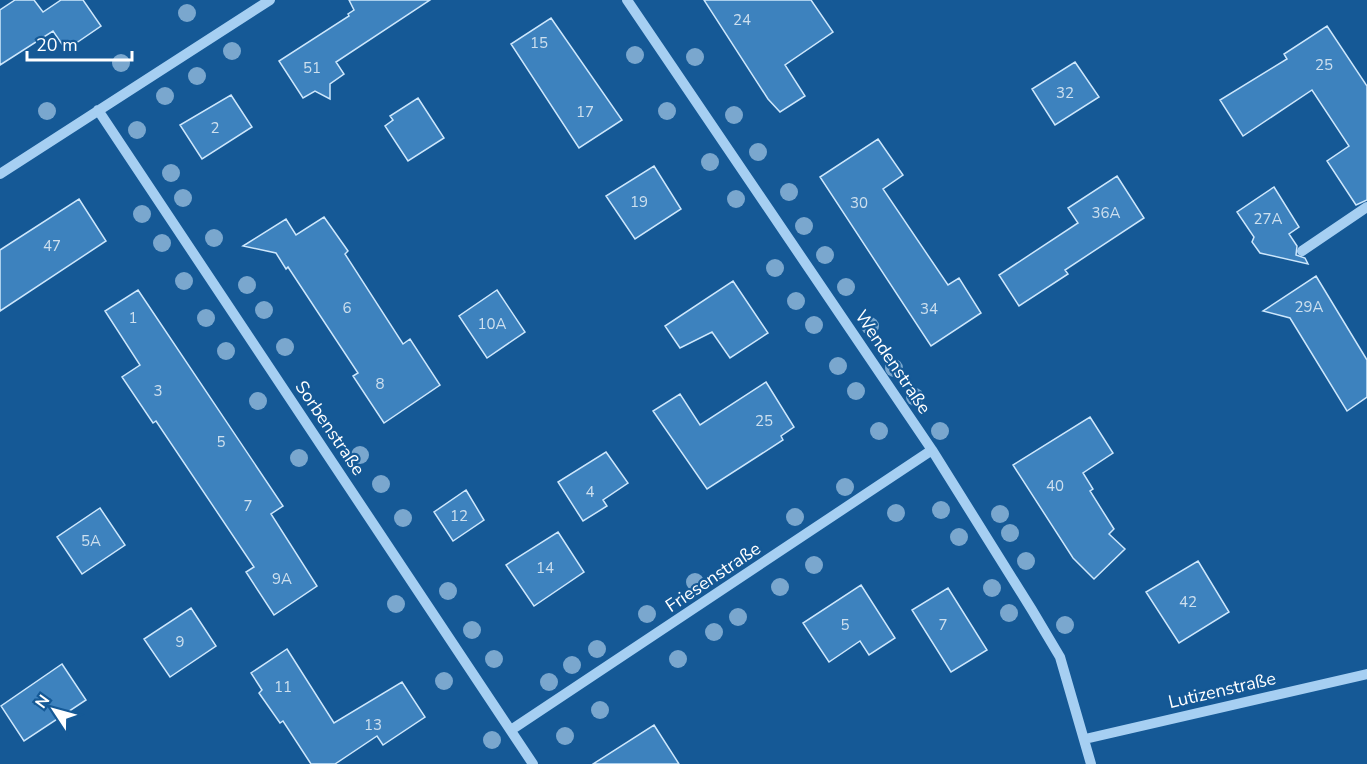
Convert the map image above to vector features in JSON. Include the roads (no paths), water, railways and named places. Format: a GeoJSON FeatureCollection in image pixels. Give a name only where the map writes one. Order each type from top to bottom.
{"type":"FeatureCollection","features":[{"type":"Feature","properties":{"kind":"street"},"geometry":{"type":"LineString","coordinates":[[0,174],[270,0]]}},
{"type":"Feature","properties":{"kind":"street","name":"Wendenstraße"},"geometry":{"type":"LineString","coordinates":[[627,0],[932,450],[1060,657],[1091,764]]}},
{"type":"Feature","properties":{"kind":"street","name":"Sorbenstraße"},"geometry":{"type":"LineString","coordinates":[[98,110],[533,764]]}},
{"type":"Feature","properties":{"kind":"street"},"geometry":{"type":"LineString","coordinates":[[1302,251],[1367,207]]}},
{"type":"Feature","properties":{"kind":"street","name":"Friesenstraße"},"geometry":{"type":"LineString","coordinates":[[511,730],[932,450]]}},
{"type":"Feature","properties":{"kind":"street","name":"Lutizenstraße"},"geometry":{"type":"LineString","coordinates":[[1085,739],[1367,674]]}}]}
